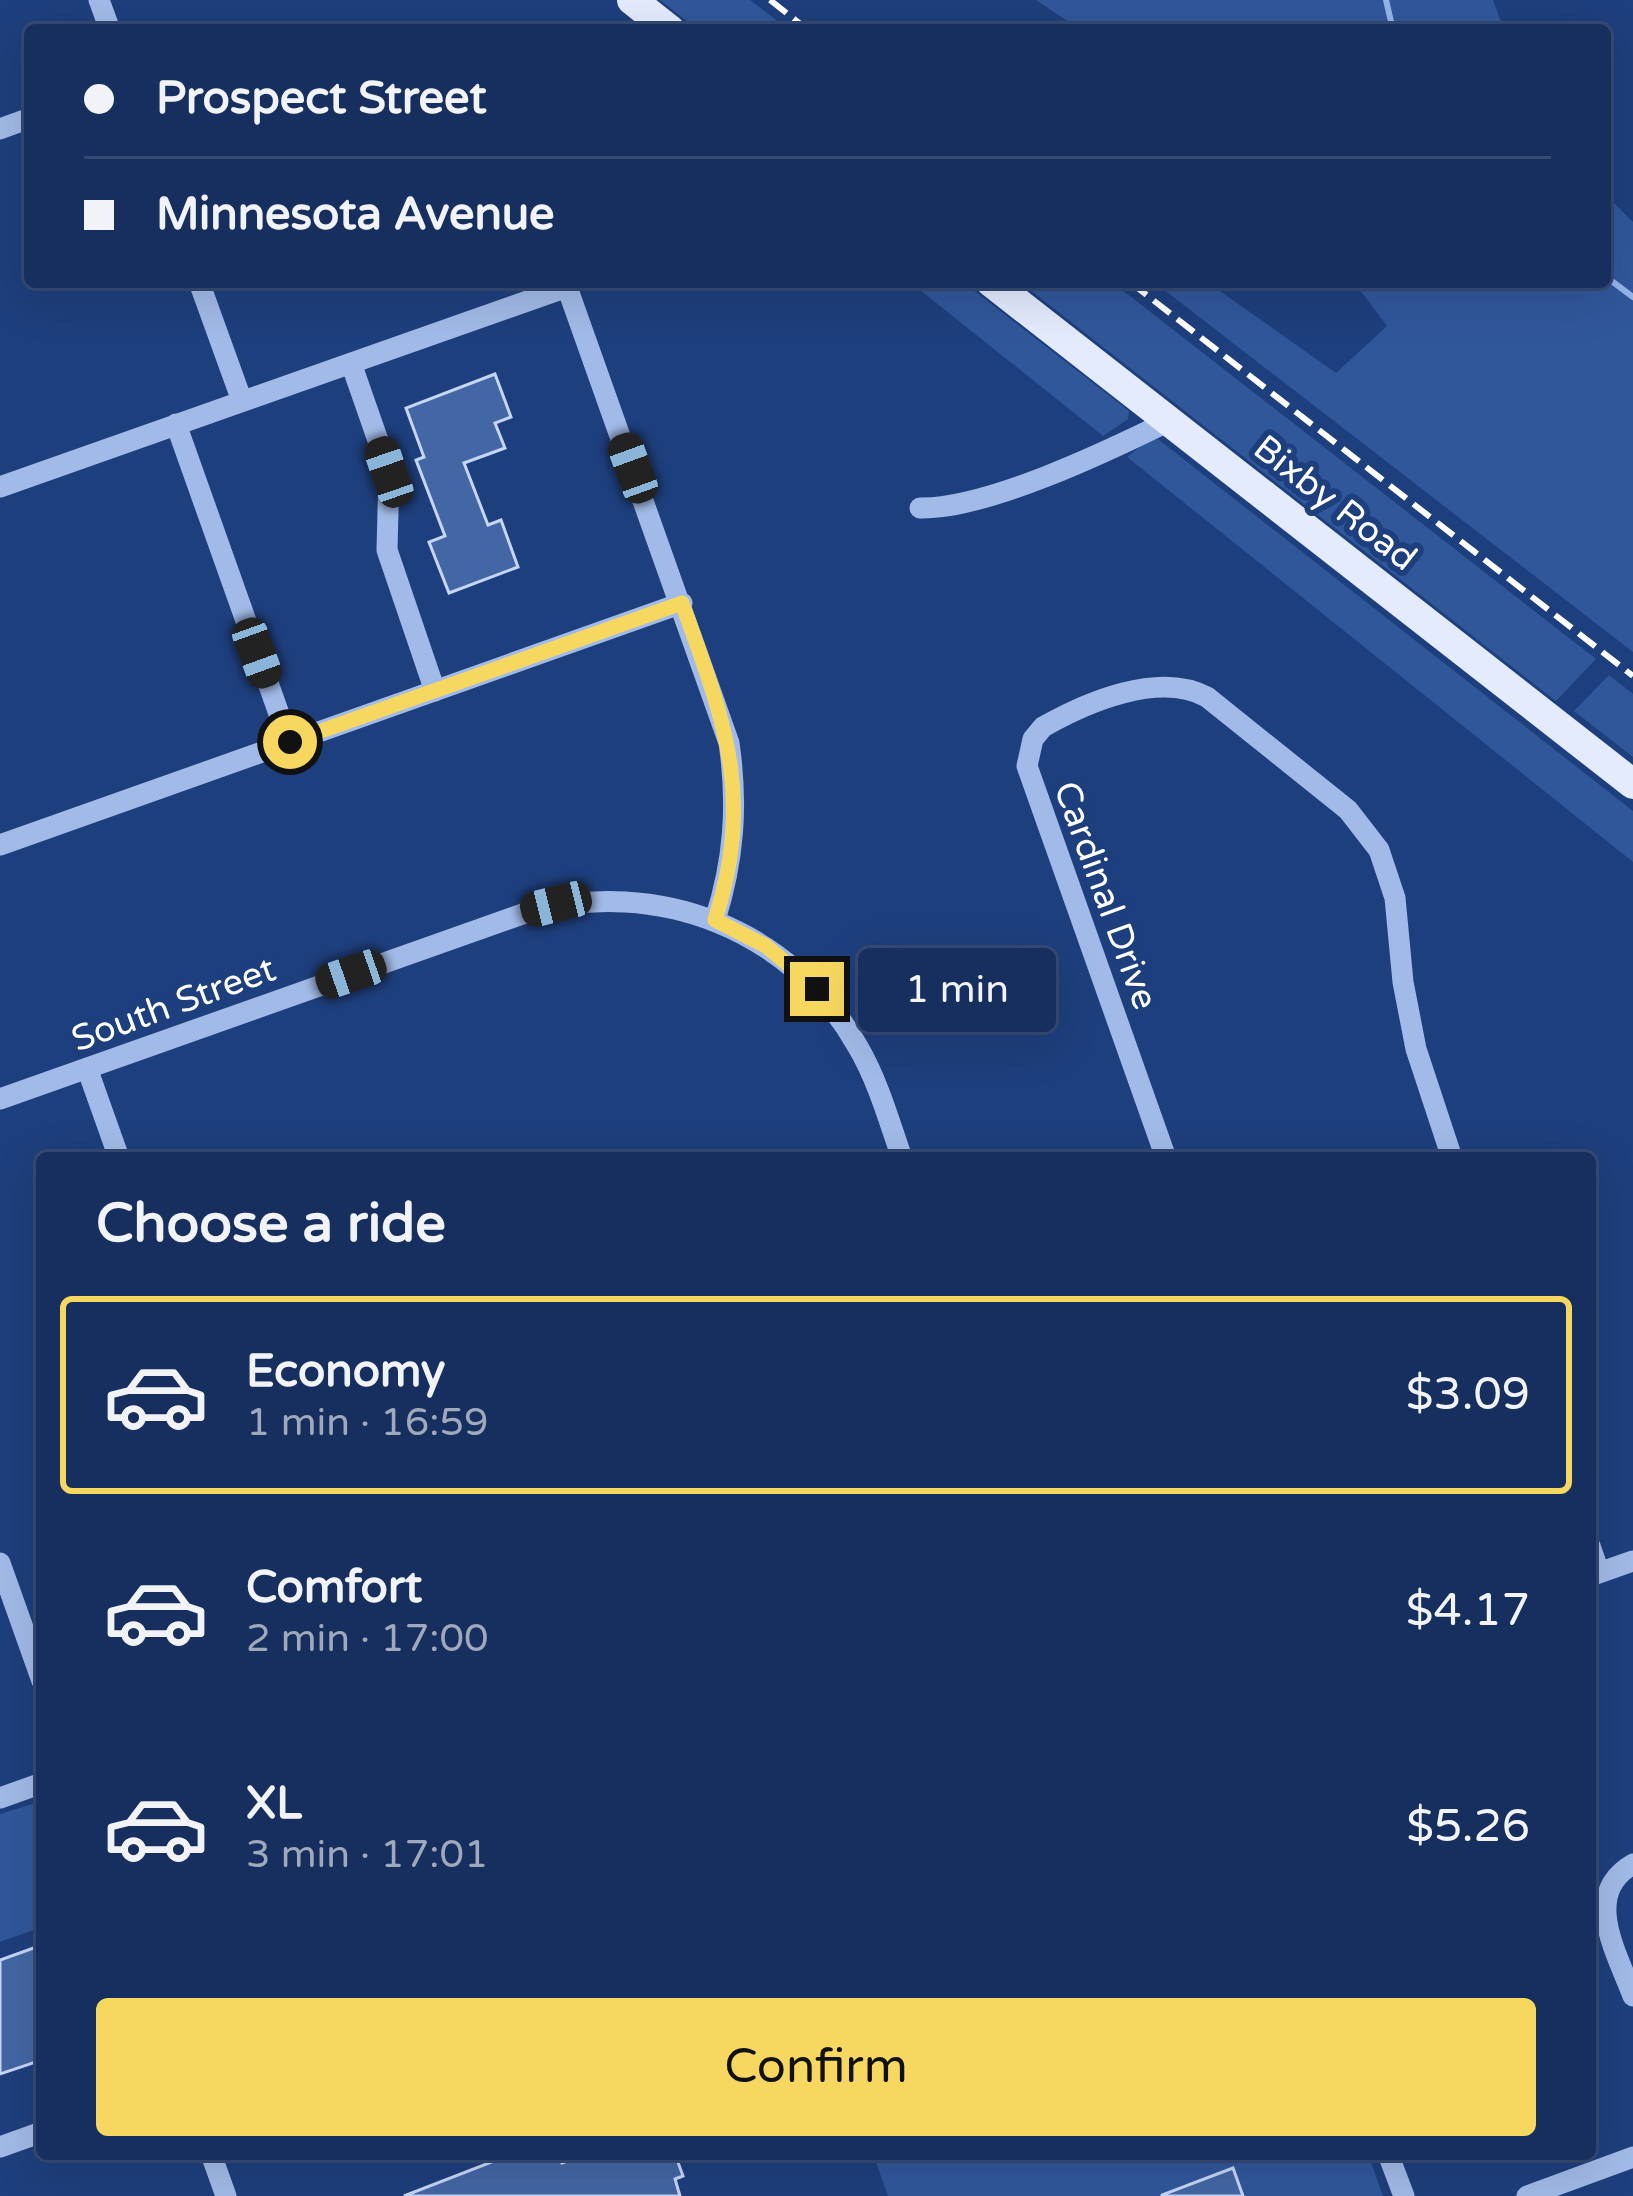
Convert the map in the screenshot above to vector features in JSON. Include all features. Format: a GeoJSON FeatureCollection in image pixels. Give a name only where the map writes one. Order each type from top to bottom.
{"type":"FeatureCollection","features":[{"type":"Feature","properties":{"kind":"main road"},"geometry":{"type":"LineString","coordinates":[[632,0],[661,24]]}},
{"type":"Feature","properties":{"kind":"main road","name":"Bixby Road"},"geometry":{"type":"LineString","coordinates":[[1000,288],[1633,784]]}},
{"type":"Feature","properties":{"kind":"street"},"geometry":{"type":"LineString","coordinates":[[202,288],[242,401]]}},
{"type":"Feature","properties":{"kind":"street"},"geometry":{"type":"LineString","coordinates":[[0,487],[560,288]]}},
{"type":"Feature","properties":{"kind":"street"},"geometry":{"type":"LineString","coordinates":[[569,288],[718,703],[735,785],[731,859],[715,920]]}},
{"type":"Feature","properties":{"kind":"street"},"geometry":{"type":"LineString","coordinates":[[351,363],[389,472],[387,550],[435,691]]}},
{"type":"Feature","properties":{"kind":"street"},"geometry":{"type":"LineString","coordinates":[[920,508],[961,505],[1105,452],[1168,421]]}},
{"type":"Feature","properties":{"kind":"street"},"geometry":{"type":"LineString","coordinates":[[176,424],[290,742]]}},
{"type":"Feature","properties":{"kind":"street"},"geometry":{"type":"LineString","coordinates":[[0,845],[682,603]]}},
{"type":"Feature","properties":{"kind":"street","name":"Cardinal Drive"},"geometry":{"type":"LineString","coordinates":[[1164,1152],[1027,766],[1033,739],[1043,727],[1162,685],[1207,698],[1348,810],[1379,850],[1396,898],[1403,982],[1416,1049],[1449,1152]]}},
{"type":"Feature","properties":{"kind":"street","name":"South Street"},"geometry":{"type":"LineString","coordinates":[[0,1099],[556,904],[632,900],[715,920],[789,963],[841,1018],[869,1069],[900,1152]]}},
{"type":"Feature","properties":{"kind":"street"},"geometry":{"type":"LineString","coordinates":[[87,1068],[117,1152]]}},
{"type":"Feature","properties":{"kind":"street"},"geometry":{"type":"LineString","coordinates":[[1596,1574],[1633,1561]]}},
{"type":"Feature","properties":{"kind":"street"},"geometry":{"type":"LineString","coordinates":[[0,1563],[36,1664]]}},
{"type":"Feature","properties":{"kind":"street"},"geometry":{"type":"LineString","coordinates":[[0,1798],[36,1785]]}},
{"type":"Feature","properties":{"kind":"street"},"geometry":{"type":"LineString","coordinates":[[1633,1864],[1615,1877],[1604,1903],[1633,1996]]}},
{"type":"Feature","properties":{"kind":"street"},"geometry":{"type":"LineString","coordinates":[[0,2147],[36,2134]]}},
{"type":"Feature","properties":{"kind":"street"},"geometry":{"type":"LineString","coordinates":[[1527,2196],[1633,2157]]}},
{"type":"Feature","properties":{"kind":"street"},"geometry":{"type":"LineString","coordinates":[[213,2160],[226,2196]]}},
{"type":"Feature","properties":{"kind":"street"},"geometry":{"type":"LineString","coordinates":[[1390,2160],[1404,2196]]}},
{"type":"Feature","properties":{"kind":"shaded area"},"geometry":{"type":"Polygon","coordinates":[[[660,0],[750,0],[781,24],[690,24],[660,0]]]}},
{"type":"Feature","properties":{"kind":"shaded area"},"geometry":{"type":"Polygon","coordinates":[[[1036,0],[1493,0],[1502,24],[1072,24],[1036,0]]]}},
{"type":"Feature","properties":{"kind":"shaded area"},"geometry":{"type":"Polygon","coordinates":[[[1611,200],[1633,222],[1633,652],[1162,288],[1216,288],[1336,373],[1387,326],[1358,288],[1611,288],[1611,200]]]}},
{"type":"Feature","properties":{"kind":"shaded area"},"geometry":{"type":"Polygon","coordinates":[[[918,288],[971,288],[1129,411],[1128,419],[1103,436],[918,288]]]}},
{"type":"Feature","properties":{"kind":"shaded area"},"geometry":{"type":"Polygon","coordinates":[[[1028,288],[1120,288],[1596,659],[1556,701],[1028,288]]]}},
{"type":"Feature","properties":{"kind":"shaded area"},"geometry":{"type":"Polygon","coordinates":[[[1154,436],[1633,811],[1633,862],[1127,457],[1154,436]]]}},
{"type":"Feature","properties":{"kind":"shaded area"},"geometry":{"type":"Polygon","coordinates":[[[1609,675],[1633,694],[1633,757],[1574,711],[1609,675]]]}},
{"type":"Feature","properties":{"kind":"shaded area"},"geometry":{"type":"Polygon","coordinates":[[[36,1803],[36,1929],[0,1942],[0,1814],[36,1803]]]}},
{"type":"Feature","properties":{"kind":"shaded area"},"geometry":{"type":"Polygon","coordinates":[[[875,2160],[1370,2160],[1383,2196],[888,2196],[875,2160]]]}},
{"type":"Feature","properties":{"kind":"building"},"geometry":{"type":"Polygon","coordinates":[[[495,374],[511,417],[495,423],[505,448],[464,463],[488,525],[501,520],[518,567],[449,593],[429,542],[445,536],[416,460],[424,457],[406,408],[495,374]]]}},
{"type":"Feature","properties":{"kind":"building"},"geometry":{"type":"Polygon","coordinates":[[[36,1947],[36,2062],[0,2074],[0,1960],[36,1947]]]}},
{"type":"Feature","properties":{"kind":"building"},"geometry":{"type":"Polygon","coordinates":[[[497,2160],[677,2160],[683,2176],[675,2179],[680,2196],[404,2196],[497,2160]]]}},
{"type":"Feature","properties":{"kind":"building"},"geometry":{"type":"Polygon","coordinates":[[[1233,2168],[1243,2196],[1162,2196],[1162,2195],[1233,2168]]]}},
{"type":"Feature","properties":{"kind":"waterway"},"geometry":{"type":"LineString","coordinates":[[1386,0],[1392,24]]}},
{"type":"Feature","properties":{"kind":"waterway"},"geometry":{"type":"LineString","coordinates":[[1611,280],[1633,297]]}},
{"type":"Feature","properties":{"kind":"railway"},"geometry":{"type":"LineString","coordinates":[[770,0],[800,24]]}},
{"type":"Feature","properties":{"kind":"railway"},"geometry":{"type":"LineString","coordinates":[[1138,288],[1633,676]]}},
{"type":"Feature","properties":{"kind":"route"},"geometry":{"type":"LineString","coordinates":[[290,742],[682,603],[718,703],[735,785],[731,859],[715,920],[766,946],[817,989]]}}]}
